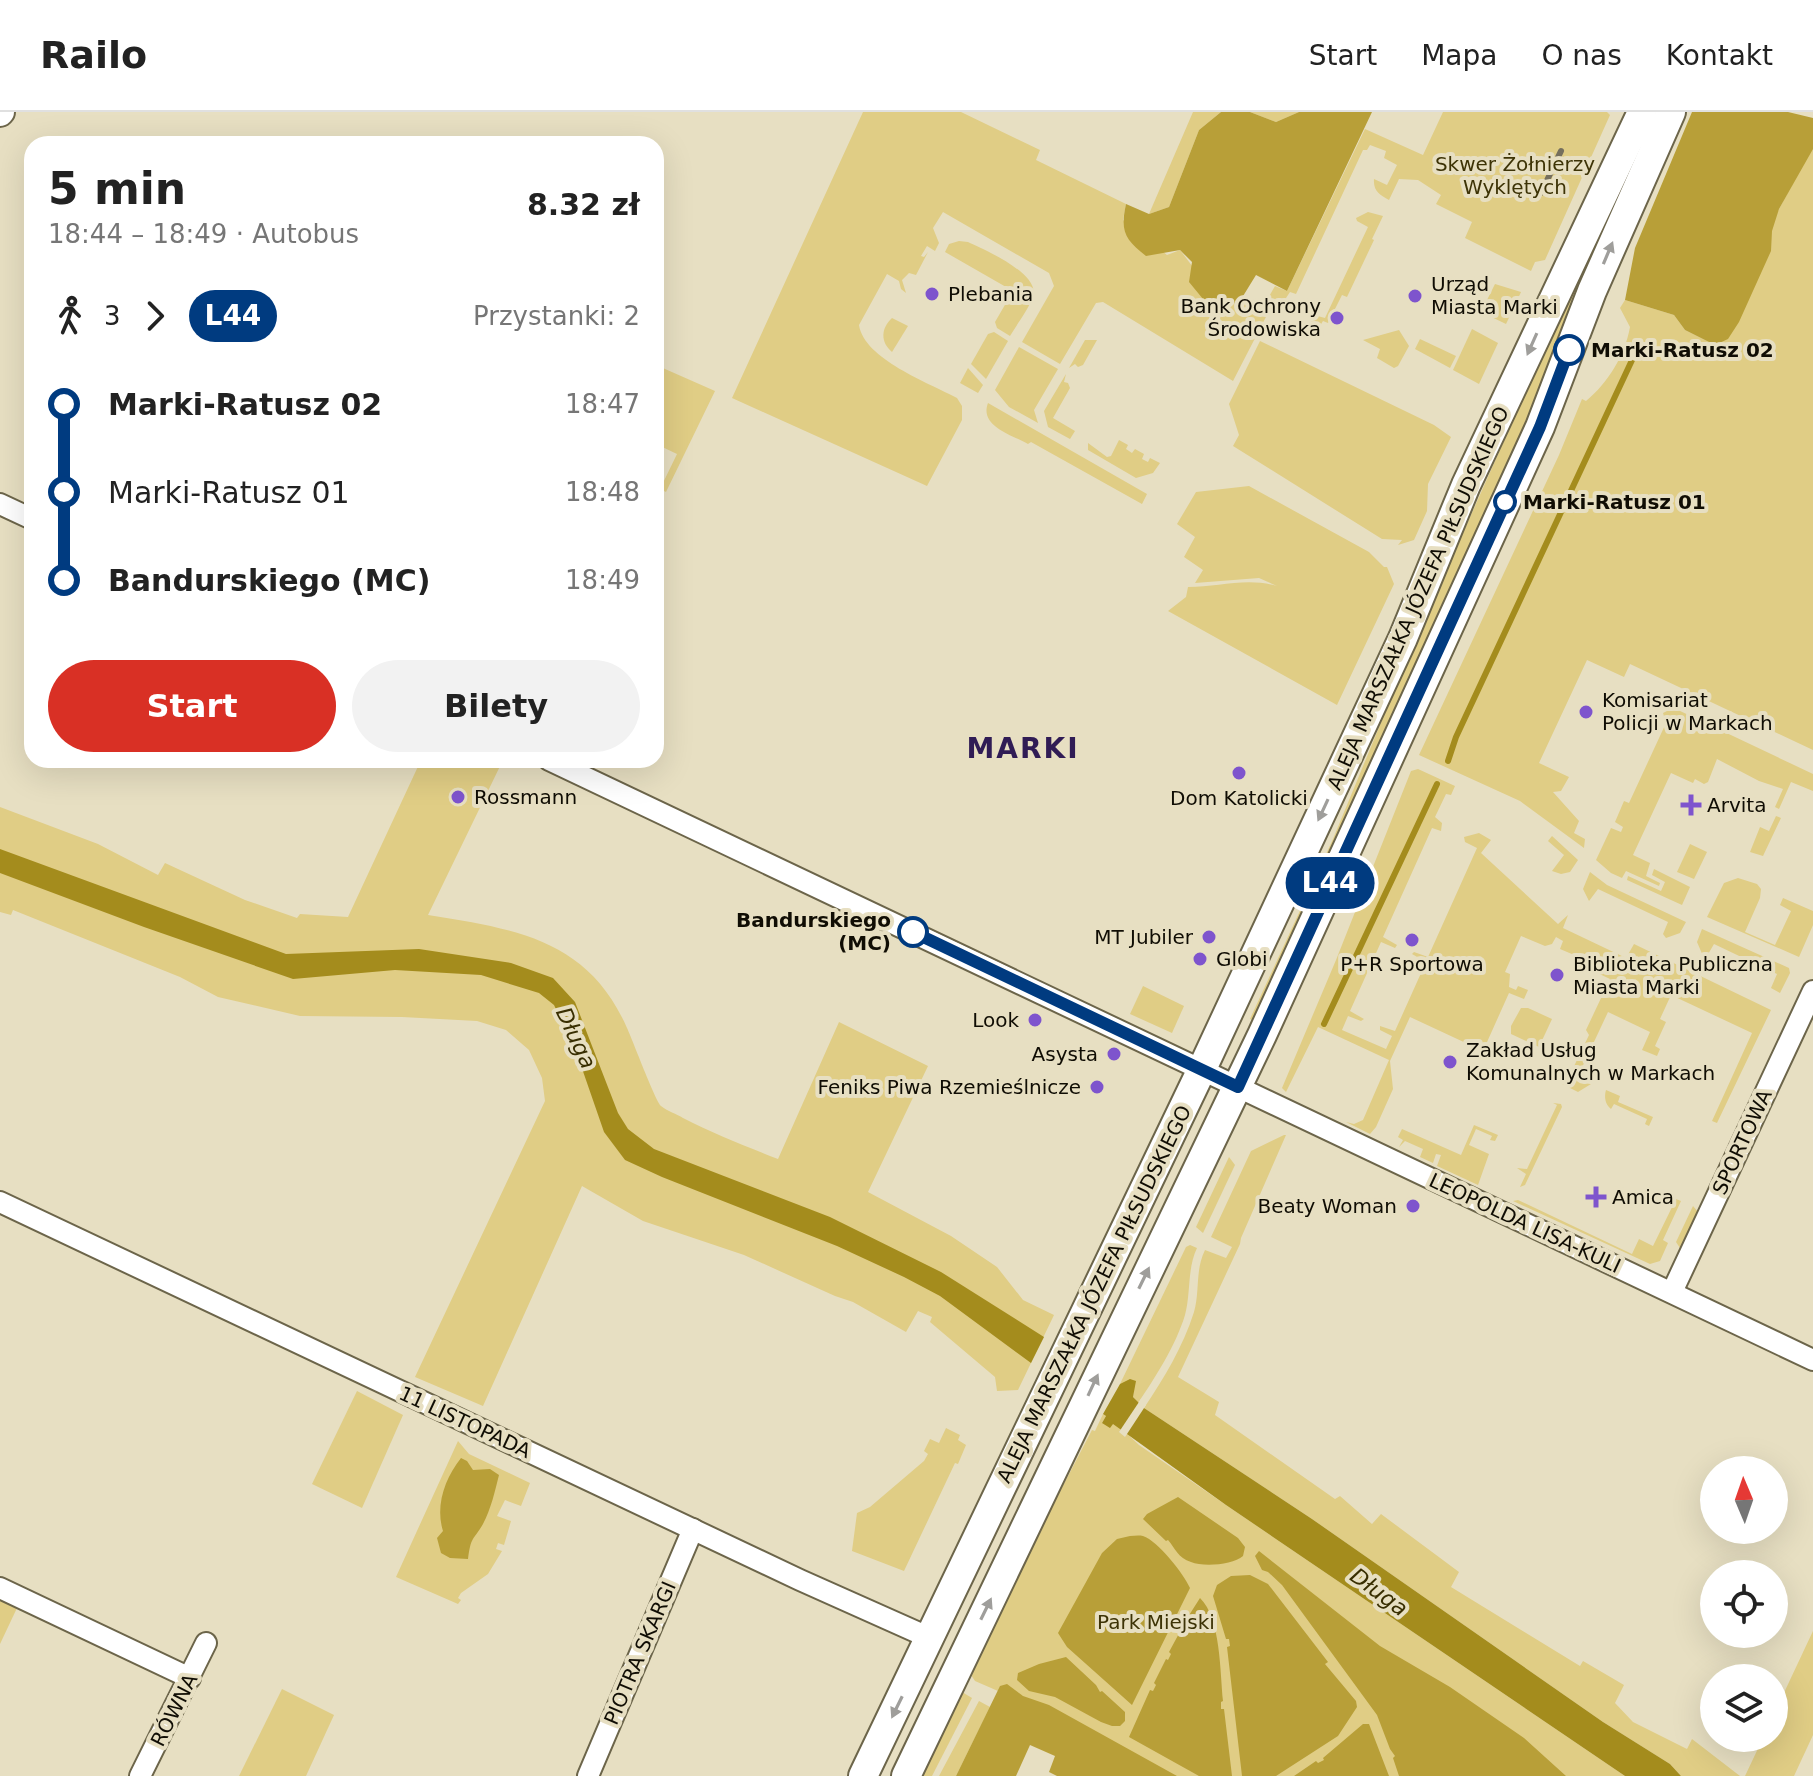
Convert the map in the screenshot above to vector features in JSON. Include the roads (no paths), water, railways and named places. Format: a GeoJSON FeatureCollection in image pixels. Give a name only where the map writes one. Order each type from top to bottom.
{"type":"FeatureCollection","features":[{"type":"Feature","properties":{"kind":"main road","name":"ALEJA MARSZAŁKA JÓZEFA PIŁSUDSKIEGO"},"geometry":{"type":"LineString","coordinates":[[863,1776],[1202,1069],[1403,638],[1466,485],[1642,112]]}},
{"type":"Feature","properties":{"kind":"main road","name":"ALEJA MARSZAŁKA JÓZEFA PIŁSUDSKIEGO"},"geometry":{"type":"LineString","coordinates":[[906,1776],[1238,1087],[1540,427],[1592,291],[1671,112]]}},
{"type":"Feature","properties":{"kind":"street"},"geometry":{"type":"LineString","coordinates":[[0,504],[24,515]]}},
{"type":"Feature","properties":{"kind":"street","name":"LEOPOLDA LISA-KULI"},"geometry":{"type":"LineString","coordinates":[[566,768],[1813,1360]]}},
{"type":"Feature","properties":{"kind":"street","name":"SPORTOWA"},"geometry":{"type":"LineString","coordinates":[[1672,1292],[1813,991]]}},
{"type":"Feature","properties":{"kind":"street","name":"11 LISTOPADA"},"geometry":{"type":"LineString","coordinates":[[0,1202],[930,1638]]}},
{"type":"Feature","properties":{"kind":"street","name":"PIOTRA SKARGI"},"geometry":{"type":"LineString","coordinates":[[588,1776],[693,1529]]}},
{"type":"Feature","properties":{"kind":"street"},"geometry":{"type":"LineString","coordinates":[[0,1588],[190,1678]]}},
{"type":"Feature","properties":{"kind":"street","name":"RÓWNA"},"geometry":{"type":"LineString","coordinates":[[140,1776],[206,1643]]}},
{"type":"Feature","properties":{"kind":"water","name":"Długa"},"geometry":{"type":"Polygon","coordinates":[[[0,849],[286,954],[419,949],[511,963],[553,978],[575,1002],[618,1113],[628,1129],[654,1149],[830,1217],[941,1272],[1044,1337],[1031,1363],[940,1296],[904,1277],[837,1246],[625,1160],[604,1132],[577,1054],[554,1005],[539,993],[481,975],[395,970],[293,979],[0,873],[0,849]]]}},
{"type":"Feature","properties":{"kind":"water","name":"Długa"},"geometry":{"type":"Polygon","coordinates":[[[1130,1379],[1136,1381],[1133,1397],[1144,1408],[1312,1519],[1603,1722],[1670,1764],[1681,1776],[1625,1776],[1226,1505],[1113,1424],[1110,1428],[1102,1423],[1106,1416],[1103,1414],[1120,1384],[1130,1379]]]}},
{"type":"Feature","properties":{"kind":"waterway"},"geometry":{"type":"LineString","coordinates":[[1448,761],[1456,737],[1640,343]]}},
{"type":"Feature","properties":{"kind":"waterway"},"geometry":{"type":"LineString","coordinates":[[1324,1024],[1437,784]]}},
{"type":"Feature","properties":{"kind":"railway"},"geometry":{"type":"LineString","coordinates":[[1541,193],[1561,151]]}},
{"type":"Feature","properties":{"kind":"place","name":"Plebania"},"geometry":{"type":"Point","coordinates":[932,294]}},
{"type":"Feature","properties":{"kind":"place","name":"Urząd Miasta Marki"},"geometry":{"type":"Point","coordinates":[1415,296]}},
{"type":"Feature","properties":{"kind":"place","name":"Bank Ochrony Środowiska"},"geometry":{"type":"Point","coordinates":[1337,318]}},
{"type":"Feature","properties":{"kind":"place","name":"Marki-Ratusz 02"},"geometry":{"type":"Point","coordinates":[1569,350]}},
{"type":"Feature","properties":{"kind":"place","name":"Marki-Ratusz 01"},"geometry":{"type":"Point","coordinates":[1505,502]}},
{"type":"Feature","properties":{"kind":"place","name":"Komisariat Policji w Markach"},"geometry":{"type":"Point","coordinates":[1586,712]}},
{"type":"Feature","properties":{"kind":"place","name":"Dom Katolicki"},"geometry":{"type":"Point","coordinates":[1239,773]}},
{"type":"Feature","properties":{"kind":"place","name":"Rossmann"},"geometry":{"type":"Point","coordinates":[458,797]}},
{"type":"Feature","properties":{"kind":"place","name":"Arvita"},"geometry":{"type":"Point","coordinates":[1691,805]}},
{"type":"Feature","properties":{"kind":"place","name":"Bandurskiego (MC)"},"geometry":{"type":"Point","coordinates":[913,932]}},
{"type":"Feature","properties":{"kind":"place","name":"MT Jubiler"},"geometry":{"type":"Point","coordinates":[1209,937]}},
{"type":"Feature","properties":{"kind":"place","name":"P+R Sportowa"},"geometry":{"type":"Point","coordinates":[1412,940]}},
{"type":"Feature","properties":{"kind":"place","name":"Globi"},"geometry":{"type":"Point","coordinates":[1200,959]}},
{"type":"Feature","properties":{"kind":"place","name":"Biblioteka Publiczna Miasta Marki"},"geometry":{"type":"Point","coordinates":[1557,975]}},
{"type":"Feature","properties":{"kind":"place","name":"Look"},"geometry":{"type":"Point","coordinates":[1035,1020]}},
{"type":"Feature","properties":{"kind":"place","name":"Asysta"},"geometry":{"type":"Point","coordinates":[1114,1054]}},
{"type":"Feature","properties":{"kind":"place","name":"Zakład Usług Komunalnych w Markach"},"geometry":{"type":"Point","coordinates":[1450,1062]}},
{"type":"Feature","properties":{"kind":"place","name":"Feniks Piwa Rzemieślnicze"},"geometry":{"type":"Point","coordinates":[1097,1087]}},
{"type":"Feature","properties":{"kind":"place","name":"Amica"},"geometry":{"type":"Point","coordinates":[1596,1197]}},
{"type":"Feature","properties":{"kind":"place","name":"Beaty Woman"},"geometry":{"type":"Point","coordinates":[1413,1206]}},
{"type":"Feature","properties":{"kind":"district","name":"MARKI"},"geometry":{"type":"Point","coordinates":[1023,748]}},
{"type":"Feature","properties":{"kind":"park label","name":"Skwer Żołnierzy Wyklętych"},"geometry":{"type":"Point","coordinates":[1515,176]}},
{"type":"Feature","properties":{"kind":"park label","name":"Park Miejski"},"geometry":{"type":"Point","coordinates":[1156,1622]}}]}
